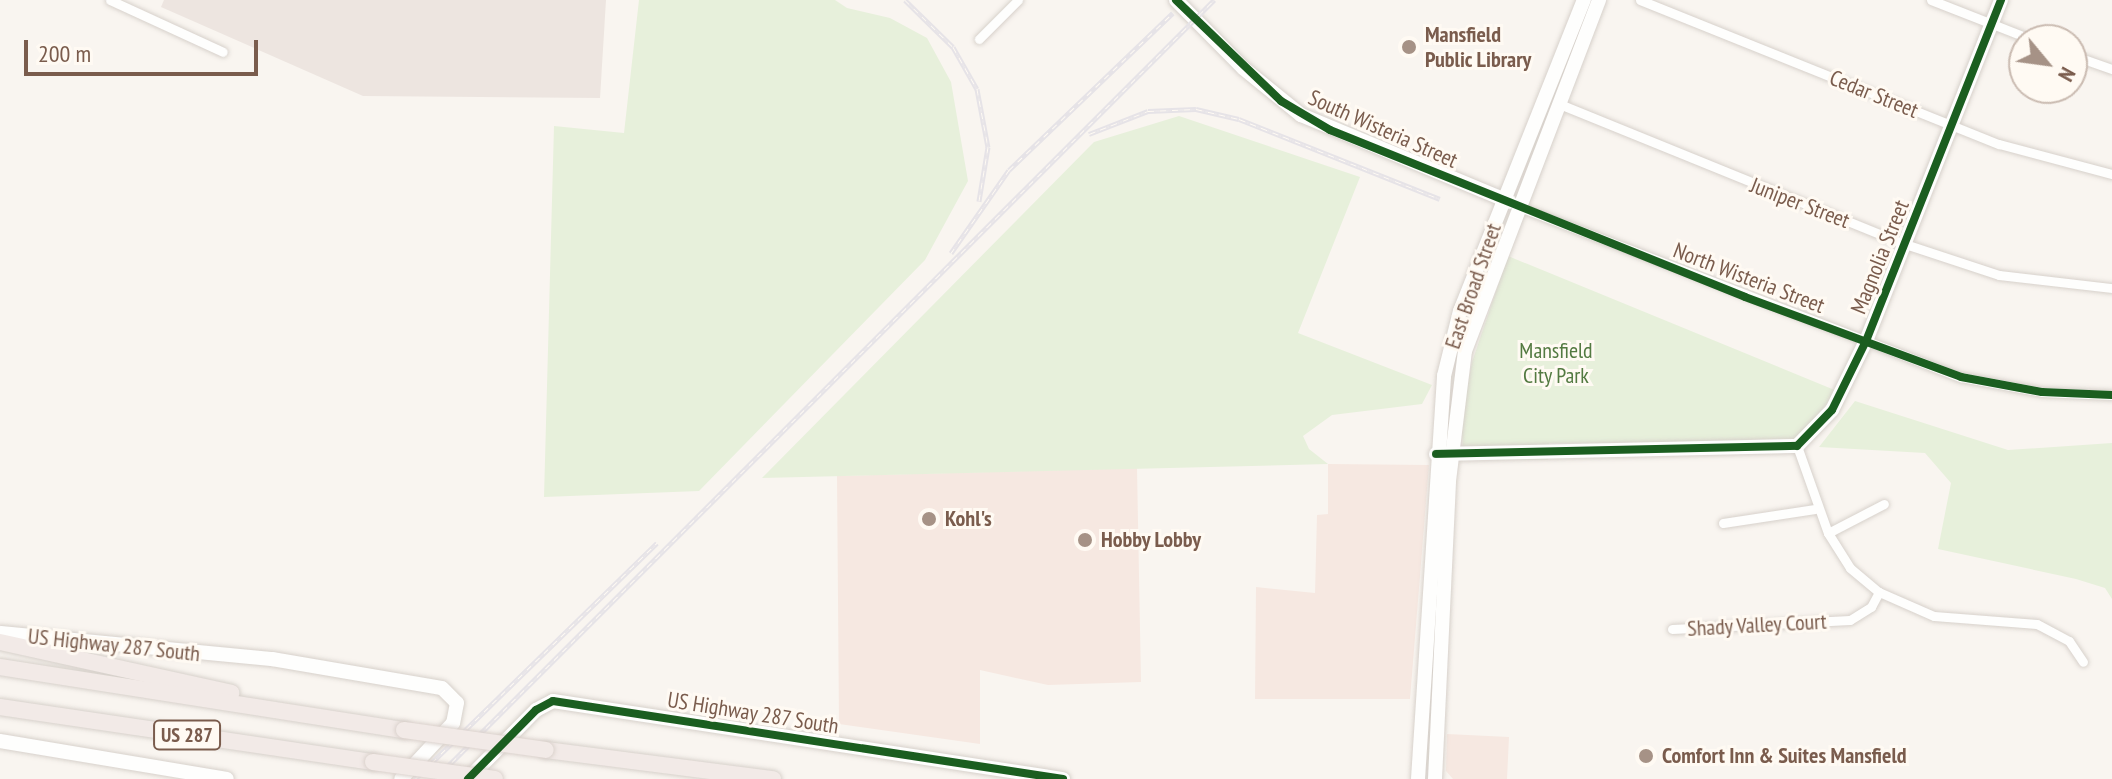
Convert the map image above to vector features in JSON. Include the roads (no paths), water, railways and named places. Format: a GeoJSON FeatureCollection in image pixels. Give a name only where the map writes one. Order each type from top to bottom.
{"type":"FeatureCollection","features":[{"type":"Feature","properties":{"kind":"highway"},"geometry":{"type":"LineString","coordinates":[[0,642],[307,707],[332,720]]}},
{"type":"Feature","properties":{"kind":"highway","name":"US 287"},"geometry":{"type":"LineString","coordinates":[[0,667],[332,720],[773,779]]}},
{"type":"Feature","properties":{"kind":"highway","name":"US 287"},"geometry":{"type":"LineString","coordinates":[[0,707],[495,779]]}},
{"type":"Feature","properties":{"kind":"highway"},"geometry":{"type":"LineString","coordinates":[[0,714],[53,716]]}},
{"type":"Feature","properties":{"kind":"street"},"geometry":{"type":"LineString","coordinates":[[110,0],[223,52]]}},
{"type":"Feature","properties":{"kind":"street"},"geometry":{"type":"LineString","coordinates":[[979,39],[1018,0]]}},
{"type":"Feature","properties":{"kind":"street","name":"South Wisteria Street"},"geometry":{"type":"LineString","coordinates":[[1176,0],[1243,68],[1301,115],[1511,203]]}},
{"type":"Feature","properties":{"kind":"street","name":"East Broad Street"},"geometry":{"type":"LineString","coordinates":[[1511,203],[1542,97],[1584,0]]}},
{"type":"Feature","properties":{"kind":"street","name":"East Broad Street"},"geometry":{"type":"LineString","coordinates":[[1415,779],[1421,670],[1438,534],[1451,378],[1467,314],[1511,203],[1558,103],[1599,0]]}},
{"type":"Feature","properties":{"kind":"street","name":"Cedar Street"},"geometry":{"type":"LineString","coordinates":[[1640,0],[2052,162],[2112,174]]}},
{"type":"Feature","properties":{"kind":"street"},"geometry":{"type":"LineString","coordinates":[[1931,0],[2008,30]]}},
{"type":"Feature","properties":{"kind":"street","name":"Magnolia Street"},"geometry":{"type":"LineString","coordinates":[[1797,446],[1832,410],[1866,341],[2001,0]]}},
{"type":"Feature","properties":{"kind":"street"},"geometry":{"type":"LineString","coordinates":[[2088,61],[2112,69]]}},
{"type":"Feature","properties":{"kind":"street","name":"Juniper Street"},"geometry":{"type":"LineString","coordinates":[[1542,97],[1905,244],[1999,275],[2112,288]]}},
{"type":"Feature","properties":{"kind":"street","name":"North Wisteria Street"},"geometry":{"type":"LineString","coordinates":[[1511,203],[1961,377],[2042,392],[2112,395]]}},
{"type":"Feature","properties":{"kind":"street"},"geometry":{"type":"LineString","coordinates":[[1443,454],[1797,446],[1815,509],[1828,533],[1850,568],[1879,592],[1910,610],[1934,616],[2037,624],[2069,641],[2083,662]]}},
{"type":"Feature","properties":{"kind":"street"},"geometry":{"type":"LineString","coordinates":[[1828,533],[1884,504]]}},
{"type":"Feature","properties":{"kind":"street"},"geometry":{"type":"LineString","coordinates":[[1723,523],[1815,509]]}},
{"type":"Feature","properties":{"kind":"street","name":"East Broad Street"},"geometry":{"type":"LineString","coordinates":[[1435,779],[1440,671],[1438,534]]}},
{"type":"Feature","properties":{"kind":"street","name":"Shady Valley Court"},"geometry":{"type":"LineString","coordinates":[[1672,629],[1850,620],[1871,607],[1879,592]]}},
{"type":"Feature","properties":{"kind":"street","name":"US Highway 287 South"},"geometry":{"type":"LineString","coordinates":[[0,633],[272,659],[442,688],[457,703],[453,723],[401,779]]}},
{"type":"Feature","properties":{"kind":"street"},"geometry":{"type":"LineString","coordinates":[[1421,670],[1440,671]]}},
{"type":"Feature","properties":{"kind":"street","name":"US Highway 287 South"},"geometry":{"type":"LineString","coordinates":[[468,779],[536,710],[560,701],[1063,779]]}},
{"type":"Feature","properties":{"kind":"street"},"geometry":{"type":"LineString","coordinates":[[0,741],[227,779]]}},
{"type":"Feature","properties":{"kind":"railway"},"geometry":{"type":"LineString","coordinates":[[905,0],[953,47],[977,89],[988,147],[979,201]]}},
{"type":"Feature","properties":{"kind":"railway"},"geometry":{"type":"LineString","coordinates":[[435,779],[1214,0]]}},
{"type":"Feature","properties":{"kind":"railway"},"geometry":{"type":"LineString","coordinates":[[951,253],[1009,170],[1173,13]]}},
{"type":"Feature","properties":{"kind":"railway"},"geometry":{"type":"LineString","coordinates":[[1089,134],[1148,111],[1196,109],[1239,119],[1440,199]]}},
{"type":"Feature","properties":{"kind":"railway"},"geometry":{"type":"LineString","coordinates":[[415,779],[657,543]]}},
{"type":"Feature","properties":{"kind":"place","name":"Mansfield Public Library"},"geometry":{"type":"Point","coordinates":[1409,47]}},
{"type":"Feature","properties":{"kind":"place","name":"Kohl's"},"geometry":{"type":"Point","coordinates":[929,519]}},
{"type":"Feature","properties":{"kind":"place","name":"Hobby Lobby"},"geometry":{"type":"Point","coordinates":[1085,540]}},
{"type":"Feature","properties":{"kind":"place","name":"Comfort Inn & Suites Mansfield"},"geometry":{"type":"Point","coordinates":[1646,756]}},
{"type":"Feature","properties":{"kind":"park label","name":"Mansfield City Park"},"geometry":{"type":"Point","coordinates":[1556,362]}}]}
